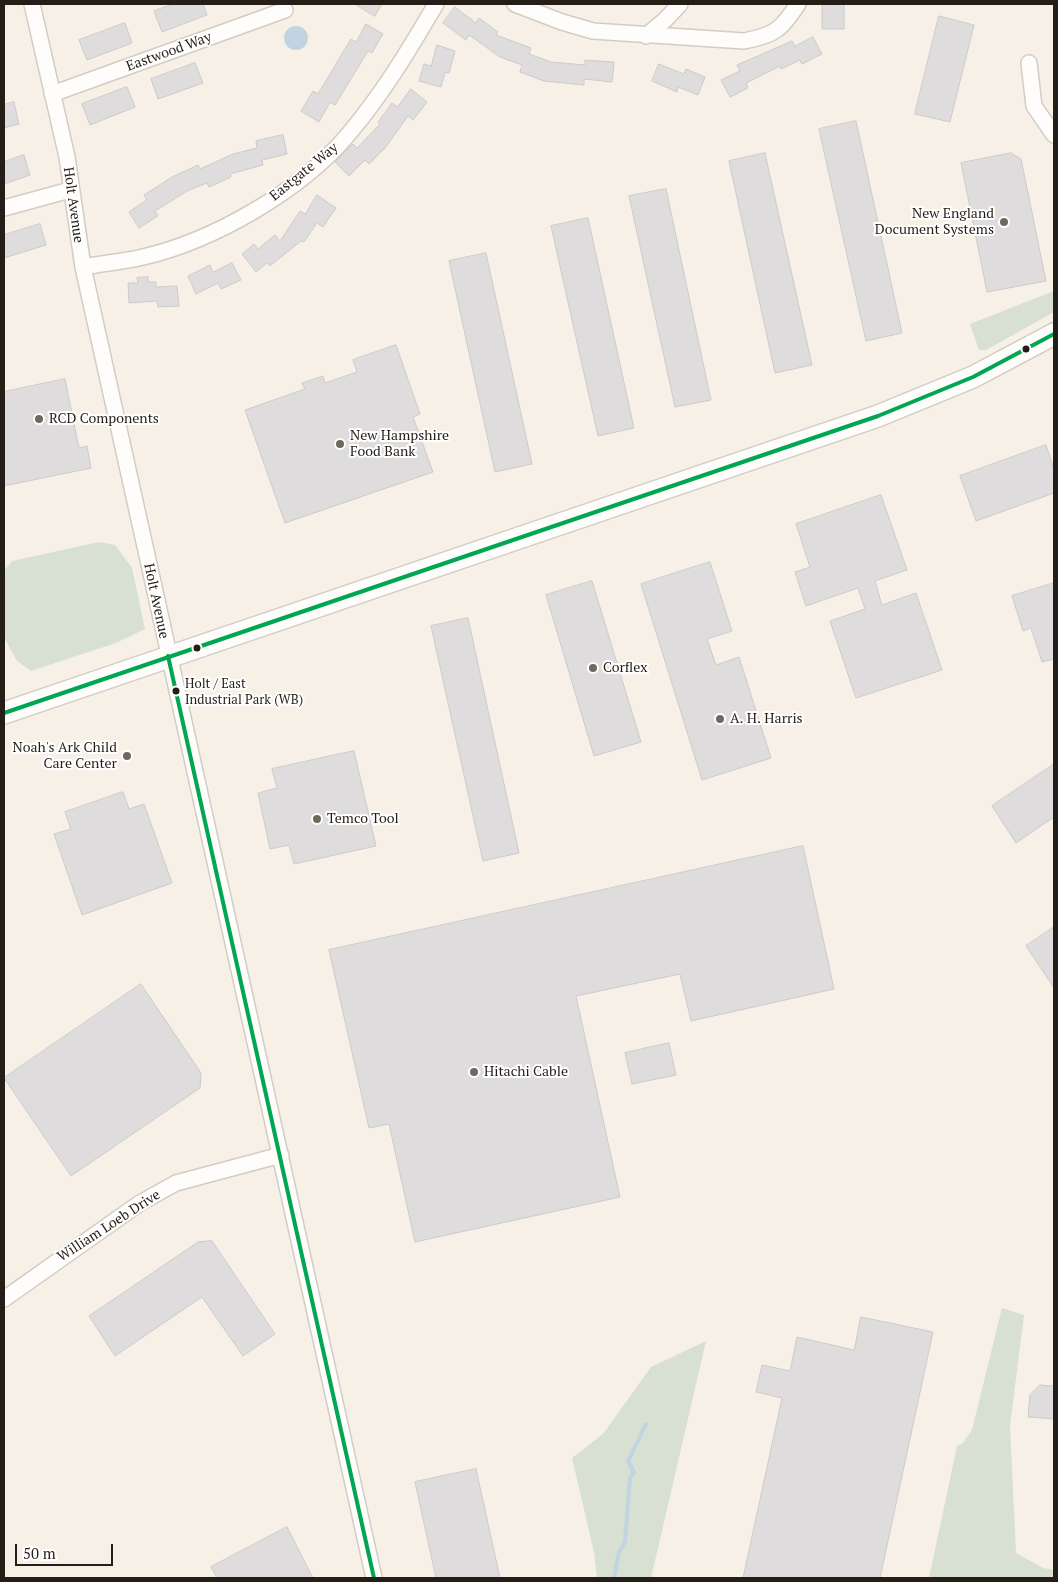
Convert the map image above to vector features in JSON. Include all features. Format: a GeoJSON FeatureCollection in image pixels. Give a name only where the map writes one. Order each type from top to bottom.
{"type":"FeatureCollection","features":[{"type":"Feature","properties":{"kind":"street","name":"Holt Avenue"},"geometry":{"type":"LineString","coordinates":[[33,4],[66,157],[83,267],[374,1578]]}},
{"type":"Feature","properties":{"kind":"street","name":"Eastgate Way"},"geometry":{"type":"LineString","coordinates":[[83,267],[143,257],[182,244],[216,231],[281,194],[317,164],[350,131],[401,65],[436,4]]}},
{"type":"Feature","properties":{"kind":"street"},"geometry":{"type":"LineString","coordinates":[[516,4],[562,22],[593,31],[720,41],[744,41],[766,37],[785,24],[798,4]]}},
{"type":"Feature","properties":{"kind":"street"},"geometry":{"type":"LineString","coordinates":[[646,36],[680,4]]}},
{"type":"Feature","properties":{"kind":"street","name":"Eastwood Way"},"geometry":{"type":"LineString","coordinates":[[52,94],[285,10]]}},
{"type":"Feature","properties":{"kind":"street"},"geometry":{"type":"LineString","coordinates":[[1029,63],[1034,106],[1054,135]]}},
{"type":"Feature","properties":{"kind":"street"},"geometry":{"type":"LineString","coordinates":[[4,208],[70,190]]}},
{"type":"Feature","properties":{"kind":"street"},"geometry":{"type":"LineString","coordinates":[[4,713],[878,416],[973,377],[1054,337]]}},
{"type":"Feature","properties":{"kind":"street","name":"William Loeb Drive"},"geometry":{"type":"LineString","coordinates":[[4,1299],[140,1203],[176,1183],[281,1155]]}},
{"type":"Feature","properties":{"kind":"shaded area"},"geometry":{"type":"Polygon","coordinates":[[[1054,291],[1054,312],[986,350],[979,350],[970,324],[1054,291]]]}},
{"type":"Feature","properties":{"kind":"shaded area"},"geometry":{"type":"Polygon","coordinates":[[[99,542],[115,545],[132,568],[145,629],[116,643],[31,671],[17,661],[4,637],[4,571],[12,561],[99,542]]]}},
{"type":"Feature","properties":{"kind":"shaded area"},"geometry":{"type":"Polygon","coordinates":[[[1002,1308],[1024,1315],[1010,1426],[1016,1553],[1043,1568],[1054,1570],[1054,1578],[929,1578],[957,1446],[962,1444],[972,1430],[1002,1308]]]}},
{"type":"Feature","properties":{"kind":"shaded area"},"geometry":{"type":"Polygon","coordinates":[[[706,1341],[651,1578],[597,1578],[594,1552],[572,1458],[603,1434],[651,1367],[706,1341]]]}},
{"type":"Feature","properties":{"kind":"water"},"geometry":{"type":"Polygon","coordinates":[[[296,26],[305,29],[308,38],[305,47],[296,50],[287,47],[284,38],[287,29],[296,26]]]}},
{"type":"Feature","properties":{"kind":"building"},"geometry":{"type":"Polygon","coordinates":[[[174,4],[203,4],[207,15],[162,32],[154,11],[174,4]]]}},
{"type":"Feature","properties":{"kind":"building"},"geometry":{"type":"Polygon","coordinates":[[[355,4],[382,4],[375,16],[355,4]]]}},
{"type":"Feature","properties":{"kind":"building"},"geometry":{"type":"Polygon","coordinates":[[[844,4],[844,29],[822,29],[822,5],[844,4]]]}},
{"type":"Feature","properties":{"kind":"building"},"geometry":{"type":"Polygon","coordinates":[[[455,7],[476,23],[479,18],[498,32],[496,35],[531,48],[529,54],[551,62],[585,65],[585,60],[614,62],[612,82],[584,79],[584,85],[544,81],[520,72],[522,65],[500,57],[469,35],[466,40],[443,23],[455,7]]]}},
{"type":"Feature","properties":{"kind":"building"},"geometry":{"type":"Polygon","coordinates":[[[939,16],[974,25],[950,122],[915,114],[939,16]]]}},
{"type":"Feature","properties":{"kind":"building"},"geometry":{"type":"Polygon","coordinates":[[[125,23],[132,43],[87,60],[79,40],[125,23]]]}},
{"type":"Feature","properties":{"kind":"building"},"geometry":{"type":"Polygon","coordinates":[[[366,24],[383,34],[372,53],[368,51],[335,105],[330,102],[319,122],[301,111],[313,91],[318,94],[351,39],[356,42],[366,24]]]}},
{"type":"Feature","properties":{"kind":"building"},"geometry":{"type":"Polygon","coordinates":[[[813,37],[822,54],[802,64],[800,60],[781,69],[780,66],[746,83],[748,88],[730,97],[721,80],[740,71],[737,65],[792,41],[795,46],[813,37]]]}},
{"type":"Feature","properties":{"kind":"building"},"geometry":{"type":"Polygon","coordinates":[[[437,45],[455,51],[449,73],[445,72],[441,87],[419,81],[424,64],[431,66],[437,45]]]}},
{"type":"Feature","properties":{"kind":"building"},"geometry":{"type":"Polygon","coordinates":[[[195,63],[203,83],[158,99],[151,79],[195,63]]]}},
{"type":"Feature","properties":{"kind":"building"},"geometry":{"type":"Polygon","coordinates":[[[659,64],[684,74],[686,69],[705,77],[698,95],[678,87],[677,92],[652,81],[659,64]]]}},
{"type":"Feature","properties":{"kind":"building"},"geometry":{"type":"Polygon","coordinates":[[[127,87],[135,107],[90,125],[82,104],[127,87]]]}},
{"type":"Feature","properties":{"kind":"building"},"geometry":{"type":"Polygon","coordinates":[[[411,89],[427,102],[413,120],[408,116],[385,148],[369,164],[365,160],[349,176],[335,162],[353,144],[357,148],[380,124],[378,122],[392,103],[397,107],[411,89]]]}},
{"type":"Feature","properties":{"kind":"building"},"geometry":{"type":"Polygon","coordinates":[[[14,102],[19,124],[4,128],[4,105],[14,102]]]}},
{"type":"Feature","properties":{"kind":"building"},"geometry":{"type":"Polygon","coordinates":[[[856,121],[902,333],[866,341],[819,129],[856,121]]]}},
{"type":"Feature","properties":{"kind":"building"},"geometry":{"type":"Polygon","coordinates":[[[283,135],[287,154],[262,160],[263,165],[230,174],[231,177],[209,187],[207,183],[187,191],[155,211],[158,216],[139,228],[129,212],[147,200],[144,195],[172,177],[198,165],[200,169],[233,154],[257,148],[256,141],[283,135]]]}},
{"type":"Feature","properties":{"kind":"building"},"geometry":{"type":"Polygon","coordinates":[[[765,153],[812,365],[775,373],[729,161],[765,153]]]}},
{"type":"Feature","properties":{"kind":"building","name":"New England Document Systems"},"geometry":{"type":"Polygon","coordinates":[[[1011,153],[1021,159],[1046,281],[987,292],[961,163],[1011,153]]]}},
{"type":"Feature","properties":{"kind":"building"},"geometry":{"type":"Polygon","coordinates":[[[24,155],[30,175],[4,184],[4,162],[24,155]]]}},
{"type":"Feature","properties":{"kind":"building"},"geometry":{"type":"Polygon","coordinates":[[[666,189],[711,400],[675,407],[629,196],[666,189]]]}},
{"type":"Feature","properties":{"kind":"building"},"geometry":{"type":"Polygon","coordinates":[[[317,195],[336,208],[323,227],[317,223],[304,242],[301,241],[270,266],[267,263],[256,272],[242,254],[254,244],[258,249],[275,235],[280,241],[300,211],[305,214],[317,195]]]}},
{"type":"Feature","properties":{"kind":"building"},"geometry":{"type":"Polygon","coordinates":[[[588,218],[634,428],[598,436],[551,226],[588,218]]]}},
{"type":"Feature","properties":{"kind":"building"},"geometry":{"type":"Polygon","coordinates":[[[40,224],[46,245],[4,258],[4,235],[40,224]]]}},
{"type":"Feature","properties":{"kind":"building"},"geometry":{"type":"Polygon","coordinates":[[[486,253],[532,464],[495,472],[449,261],[486,253]]]}},
{"type":"Feature","properties":{"kind":"building"},"geometry":{"type":"Polygon","coordinates":[[[232,263],[241,280],[221,289],[218,283],[196,294],[188,276],[210,265],[213,272],[232,263]]]}},
{"type":"Feature","properties":{"kind":"building"},"geometry":{"type":"Polygon","coordinates":[[[148,277],[148,282],[156,282],[156,287],[177,286],[179,306],[158,307],[157,301],[129,303],[128,283],[138,283],[137,278],[148,277]]]}},
{"type":"Feature","properties":{"kind":"building","name":"New Hampshire Food Bank"},"geometry":{"type":"Polygon","coordinates":[[[396,345],[420,414],[413,417],[433,472],[285,523],[245,410],[305,389],[302,383],[323,376],[325,383],[357,372],[353,360],[396,345]]]}},
{"type":"Feature","properties":{"kind":"building","name":"RCD Components"},"geometry":{"type":"Polygon","coordinates":[[[65,379],[79,448],[87,446],[91,468],[4,486],[4,392],[65,379]]]}},
{"type":"Feature","properties":{"kind":"building"},"geometry":{"type":"Polygon","coordinates":[[[1046,445],[1054,469],[1054,493],[976,521],[960,476],[1046,445]]]}},
{"type":"Feature","properties":{"kind":"building"},"geometry":{"type":"Polygon","coordinates":[[[881,495],[907,570],[875,581],[882,605],[916,593],[942,670],[856,698],[830,621],[865,609],[858,588],[806,606],[795,572],[810,567],[796,524],[881,495]]]}},
{"type":"Feature","properties":{"kind":"building"},"geometry":{"type":"Polygon","coordinates":[[[710,562],[732,631],[707,639],[716,665],[739,657],[771,758],[702,780],[641,584],[710,562]]]}},
{"type":"Feature","properties":{"kind":"building","name":"Corflex"},"geometry":{"type":"Polygon","coordinates":[[[592,581],[641,742],[594,756],[546,595],[592,581]]]}},
{"type":"Feature","properties":{"kind":"building"},"geometry":{"type":"Polygon","coordinates":[[[1054,583],[1054,659],[1042,662],[1031,628],[1023,631],[1012,596],[1054,583]]]}},
{"type":"Feature","properties":{"kind":"building"},"geometry":{"type":"Polygon","coordinates":[[[468,618],[519,853],[483,861],[431,626],[468,618]]]}},
{"type":"Feature","properties":{"kind":"building","name":"Temco Tool"},"geometry":{"type":"Polygon","coordinates":[[[354,751],[376,846],[294,864],[289,845],[270,849],[258,793],[277,788],[272,769],[354,751]]]}},
{"type":"Feature","properties":{"kind":"building"},"geometry":{"type":"Polygon","coordinates":[[[1054,764],[1054,817],[1016,843],[992,806],[1054,764]]]}},
{"type":"Feature","properties":{"kind":"building"},"geometry":{"type":"Polygon","coordinates":[[[123,792],[129,809],[144,804],[172,883],[82,915],[54,834],[71,829],[65,812],[123,792]]]}},
{"type":"Feature","properties":{"kind":"building","name":"Hitachi Cable"},"geometry":{"type":"Polygon","coordinates":[[[803,846],[834,989],[691,1021],[680,974],[576,996],[620,1197],[415,1242],[389,1124],[369,1128],[329,950],[803,846]]]}},
{"type":"Feature","properties":{"kind":"building"},"geometry":{"type":"Polygon","coordinates":[[[1054,927],[1054,988],[1026,946],[1054,927]]]}},
{"type":"Feature","properties":{"kind":"building"},"geometry":{"type":"Polygon","coordinates":[[[141,984],[201,1073],[200,1088],[71,1176],[4,1078],[141,984]]]}},
{"type":"Feature","properties":{"kind":"building"},"geometry":{"type":"Polygon","coordinates":[[[669,1043],[676,1075],[632,1084],[625,1053],[669,1043]]]}},
{"type":"Feature","properties":{"kind":"building"},"geometry":{"type":"Polygon","coordinates":[[[212,1241],[275,1334],[243,1356],[202,1297],[115,1356],[89,1316],[198,1242],[212,1241]]]}},
{"type":"Feature","properties":{"kind":"building"},"geometry":{"type":"Polygon","coordinates":[[[861,1317],[933,1332],[880,1578],[743,1578],[782,1398],[756,1392],[762,1365],[790,1371],[797,1337],[854,1350],[861,1317]]]}},
{"type":"Feature","properties":{"kind":"building"},"geometry":{"type":"Polygon","coordinates":[[[1040,1385],[1054,1386],[1054,1419],[1028,1417],[1030,1395],[1040,1385]]]}},
{"type":"Feature","properties":{"kind":"building"},"geometry":{"type":"Polygon","coordinates":[[[476,1469],[500,1578],[436,1578],[415,1482],[476,1469]]]}},
{"type":"Feature","properties":{"kind":"building"},"geometry":{"type":"Polygon","coordinates":[[[287,1527],[313,1578],[217,1578],[211,1567],[287,1527]]]}},
{"type":"Feature","properties":{"kind":"waterway"},"geometry":{"type":"LineString","coordinates":[[614,1578],[619,1552],[625,1542],[630,1478],[634,1472],[628,1461],[646,1424]]}},
{"type":"Feature","properties":{"kind":"transit line"},"geometry":{"type":"LineString","coordinates":[[4,713],[878,416],[973,377],[1054,334]]}},
{"type":"Feature","properties":{"kind":"transit line"},"geometry":{"type":"LineString","coordinates":[[168,656],[374,1578]]}},
{"type":"Feature","properties":{"kind":"place","name":"New England Document Systems"},"geometry":{"type":"Point","coordinates":[1004,222]}},
{"type":"Feature","properties":{"kind":"place","name":"RCD Components"},"geometry":{"type":"Point","coordinates":[39,419]}},
{"type":"Feature","properties":{"kind":"place","name":"New Hampshire Food Bank"},"geometry":{"type":"Point","coordinates":[340,444]}},
{"type":"Feature","properties":{"kind":"place","name":"Corflex"},"geometry":{"type":"Point","coordinates":[593,668]}},
{"type":"Feature","properties":{"kind":"place","name":"Holt / East Industrial Park (WB)"},"geometry":{"type":"Point","coordinates":[176,691]}},
{"type":"Feature","properties":{"kind":"place","name":"A. H. Harris"},"geometry":{"type":"Point","coordinates":[720,719]}},
{"type":"Feature","properties":{"kind":"place","name":"Noah's Ark Child Care Center"},"geometry":{"type":"Point","coordinates":[127,756]}},
{"type":"Feature","properties":{"kind":"place","name":"Temco Tool"},"geometry":{"type":"Point","coordinates":[317,819]}},
{"type":"Feature","properties":{"kind":"place","name":"Hitachi Cable"},"geometry":{"type":"Point","coordinates":[474,1072]}}]}
